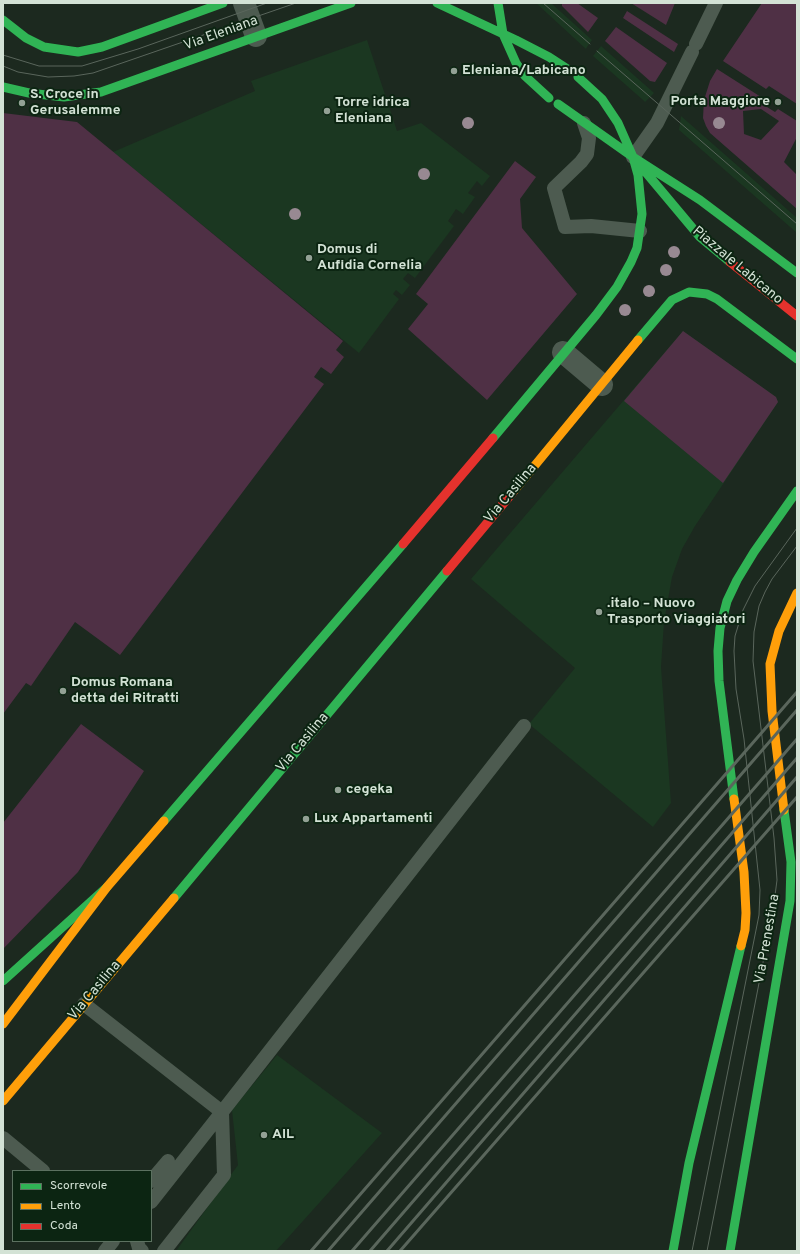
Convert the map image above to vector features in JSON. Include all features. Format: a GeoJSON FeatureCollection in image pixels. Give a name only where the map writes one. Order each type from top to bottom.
{"type":"FeatureCollection","features":[{"type":"Feature","properties":{"kind":"main road","name":"Via Eleniana"},"geometry":{"type":"LineString","coordinates":[[3,20],[35,43],[63,52],[91,50],[223,3]]}},
{"type":"Feature","properties":{"kind":"main road","name":"Via Eleniana"},"geometry":{"type":"LineString","coordinates":[[3,87],[34,94],[64,97],[101,92],[351,3]]}},
{"type":"Feature","properties":{"kind":"main road"},"geometry":{"type":"LineString","coordinates":[[437,3],[504,34],[549,57],[569,70]]}},
{"type":"Feature","properties":{"kind":"main road"},"geometry":{"type":"LineString","coordinates":[[498,3],[504,34],[516,63],[524,76],[549,98]]}},
{"type":"Feature","properties":{"kind":"main road","name":"Piazzale Labicano"},"geometry":{"type":"LineString","coordinates":[[578,77],[594,90],[608,108],[618,123],[633,157],[700,237],[723,258],[797,316]]}},
{"type":"Feature","properties":{"kind":"main road","name":"Piazzale Labicano"},"geometry":{"type":"LineString","coordinates":[[558,104],[633,157],[700,200],[797,273]]}},
{"type":"Feature","properties":{"kind":"main road"},"geometry":{"type":"LineString","coordinates":[[3,1024],[107,887],[391,559],[563,352],[596,315],[617,287],[631,262],[640,231],[642,214],[641,195],[633,157]]}},
{"type":"Feature","properties":{"kind":"main road","name":"Via Casilina"},"geometry":{"type":"LineString","coordinates":[[3,1101],[602,385],[657,316],[672,300],[683,294],[695,292],[706,294],[717,299],[797,359]]}},
{"type":"Feature","properties":{"kind":"main road","name":"Via Prenestina"},"geometry":{"type":"LineString","coordinates":[[673,1251],[689,1163],[745,930],[746,913],[744,872],[721,700],[719,662],[720,628],[727,601],[734,587],[754,552],[797,491]]}},
{"type":"Feature","properties":{"kind":"main road","name":"Via Prenestina"},"geometry":{"type":"LineString","coordinates":[[730,1251],[790,901],[791,862],[771,692],[770,664],[779,631],[797,593]]}},
{"type":"Feature","properties":{"kind":"main road"},"geometry":{"type":"LineString","coordinates":[[3,981],[107,887]]}},
{"type":"Feature","properties":{"kind":"street"},"geometry":{"type":"LineString","coordinates":[[244,3],[256,36]]}},
{"type":"Feature","properties":{"kind":"street"},"geometry":{"type":"LineString","coordinates":[[563,352],[602,385]]}},
{"type":"Feature","properties":{"kind":"lane"},"geometry":{"type":"LineString","coordinates":[[633,157],[657,123],[716,3]]}},
{"type":"Feature","properties":{"kind":"lane"},"geometry":{"type":"LineString","coordinates":[[584,123],[589,138],[587,154],[582,162],[554,188],[565,227],[591,226],[640,231]]}},
{"type":"Feature","properties":{"kind":"lane"},"geometry":{"type":"LineString","coordinates":[[152,1201],[524,726]]}},
{"type":"Feature","properties":{"kind":"lane"},"geometry":{"type":"LineString","coordinates":[[84,1004],[222,1112]]}},
{"type":"Feature","properties":{"kind":"lane"},"geometry":{"type":"LineString","coordinates":[[164,1251],[224,1175],[222,1112]]}},
{"type":"Feature","properties":{"kind":"lane"},"geometry":{"type":"LineString","coordinates":[[3,1138],[42,1170]]}},
{"type":"Feature","properties":{"kind":"lane"},"geometry":{"type":"LineString","coordinates":[[152,1180],[168,1161]]}},
{"type":"Feature","properties":{"kind":"lane"},"geometry":{"type":"LineString","coordinates":[[105,1251],[112,1242]]}},
{"type":"Feature","properties":{"kind":"lane"},"geometry":{"type":"LineString","coordinates":[[137,1242],[139,1248],[142,1251]]}},
{"type":"Feature","properties":{"kind":"shaded area"},"geometry":{"type":"Polygon","coordinates":[[[536,3],[551,3],[592,40],[586,49],[536,3]]]}},
{"type":"Feature","properties":{"kind":"shaded area"},"geometry":{"type":"Polygon","coordinates":[[[562,3],[577,3],[598,18],[588,32],[562,6],[562,3]]]}},
{"type":"Feature","properties":{"kind":"shaded area"},"geometry":{"type":"Polygon","coordinates":[[[631,3],[675,3],[666,25],[631,3]]]}},
{"type":"Feature","properties":{"kind":"shaded area"},"geometry":{"type":"Polygon","coordinates":[[[762,3],[797,3],[797,104],[769,86],[766,89],[723,61],[762,3]]]}},
{"type":"Feature","properties":{"kind":"shaded area"},"geometry":{"type":"Polygon","coordinates":[[[627,11],[678,44],[674,52],[623,18],[627,11]]]}},
{"type":"Feature","properties":{"kind":"shaded area"},"geometry":{"type":"Polygon","coordinates":[[[616,27],[667,63],[655,82],[650,81],[605,41],[616,27]]]}},
{"type":"Feature","properties":{"kind":"shaded area"},"geometry":{"type":"Polygon","coordinates":[[[367,40],[397,131],[421,123],[490,176],[482,186],[477,181],[468,193],[475,197],[463,214],[456,209],[448,221],[454,226],[415,278],[408,273],[403,279],[410,285],[402,295],[396,290],[393,294],[399,299],[359,353],[113,152],[255,91],[251,81],[367,40]]]}},
{"type":"Feature","properties":{"kind":"shaded area"},"geometry":{"type":"Polygon","coordinates":[[[601,46],[654,93],[645,102],[593,56],[601,46]]]}},
{"type":"Feature","properties":{"kind":"shaded area"},"geometry":{"type":"Polygon","coordinates":[[[717,69],[761,97],[759,102],[775,112],[778,109],[797,121],[797,137],[784,162],[797,175],[797,209],[710,133],[703,118],[704,100],[710,81],[717,69]],[[761,109],[743,111],[744,134],[761,140],[779,121],[761,109]]]}},
{"type":"Feature","properties":{"kind":"shaded area"},"geometry":{"type":"Polygon","coordinates":[[[3,113],[77,122],[343,341],[336,350],[344,357],[331,374],[321,367],[314,377],[324,384],[120,655],[75,622],[31,686],[26,683],[3,714],[3,113]]]}},
{"type":"Feature","properties":{"kind":"shaded area"},"geometry":{"type":"Polygon","coordinates":[[[681,116],[797,218],[797,233],[679,130],[681,116]]]}},
{"type":"Feature","properties":{"kind":"shaded area"},"geometry":{"type":"Polygon","coordinates":[[[515,161],[536,177],[520,199],[522,228],[577,294],[487,400],[408,329],[428,304],[416,294],[515,161]]]}},
{"type":"Feature","properties":{"kind":"shaded area"},"geometry":{"type":"Polygon","coordinates":[[[683,331],[776,397],[778,402],[695,526],[682,549],[672,577],[664,622],[661,667],[671,803],[653,827],[529,724],[575,668],[471,579],[683,331]]]}},
{"type":"Feature","properties":{"kind":"shaded area"},"geometry":{"type":"Polygon","coordinates":[[[683,331],[776,397],[778,402],[723,483],[624,401],[683,331]]]}},
{"type":"Feature","properties":{"kind":"shaded area"},"geometry":{"type":"Polygon","coordinates":[[[81,724],[144,771],[78,872],[3,949],[3,823],[81,724]]]}},
{"type":"Feature","properties":{"kind":"shaded area"},"geometry":{"type":"Polygon","coordinates":[[[277,1055],[382,1133],[276,1251],[176,1251],[238,1165],[232,1110],[277,1055]]]}},
{"type":"Feature","properties":{"kind":"tram line"},"geometry":{"type":"LineString","coordinates":[[3,55],[39,66],[82,66],[138,49],[267,3]]}},
{"type":"Feature","properties":{"kind":"tram line"},"geometry":{"type":"LineString","coordinates":[[3,66],[18,72],[48,77],[74,76],[93,73],[296,3]]}},
{"type":"Feature","properties":{"kind":"tram line"},"geometry":{"type":"LineString","coordinates":[[543,3],[590,44]]}},
{"type":"Feature","properties":{"kind":"tram line"},"geometry":{"type":"LineString","coordinates":[[597,51],[797,224]]}},
{"type":"Feature","properties":{"kind":"tram line"},"geometry":{"type":"LineString","coordinates":[[692,1251],[759,915],[760,890],[744,739],[736,689],[734,651],[735,636],[743,610],[755,586],[797,528]]}},
{"type":"Feature","properties":{"kind":"tram line"},"geometry":{"type":"LineString","coordinates":[[707,1251],[773,911],[777,880],[774,838],[753,661],[754,632],[759,606],[765,592],[772,579],[797,546]]}},
{"type":"Feature","properties":{"kind":"railway"},"geometry":{"type":"LineString","coordinates":[[311,1251],[797,692]]}},
{"type":"Feature","properties":{"kind":"railway"},"geometry":{"type":"LineString","coordinates":[[328,1251],[797,710]]}},
{"type":"Feature","properties":{"kind":"railway"},"geometry":{"type":"LineString","coordinates":[[352,1251],[797,739]]}},
{"type":"Feature","properties":{"kind":"railway"},"geometry":{"type":"LineString","coordinates":[[370,1251],[797,758]]}},
{"type":"Feature","properties":{"kind":"railway"},"geometry":{"type":"LineString","coordinates":[[387,1251],[797,777]]}},
{"type":"Feature","properties":{"kind":"railway"},"geometry":{"type":"LineString","coordinates":[[400,1251],[797,797]]}},
{"type":"Feature","properties":{"kind":"traffic: fast"},"geometry":{"type":"LineString","coordinates":[[3,20],[26,38],[44,47],[78,52],[102,47],[223,3]]}},
{"type":"Feature","properties":{"kind":"traffic: fast"},"geometry":{"type":"LineString","coordinates":[[3,87],[29,93],[64,97],[101,92],[351,3]]}},
{"type":"Feature","properties":{"kind":"traffic: fast"},"geometry":{"type":"LineString","coordinates":[[437,3],[516,40],[549,57],[569,70]]}},
{"type":"Feature","properties":{"kind":"traffic: fast"},"geometry":{"type":"LineString","coordinates":[[498,3],[503,34],[516,63],[525,76],[549,98]]}},
{"type":"Feature","properties":{"kind":"traffic: fast"},"geometry":{"type":"LineString","coordinates":[[578,77],[602,99],[618,123],[633,157],[700,237],[730,262]]}},
{"type":"Feature","properties":{"kind":"traffic: fast"},"geometry":{"type":"LineString","coordinates":[[558,104],[633,157],[700,200],[797,273]]}},
{"type":"Feature","properties":{"kind":"traffic: fast"},"geometry":{"type":"LineString","coordinates":[[493,438],[596,315],[617,287],[631,262],[637,248],[642,214],[638,175],[633,157]]}},
{"type":"Feature","properties":{"kind":"traffic: fast"},"geometry":{"type":"LineString","coordinates":[[638,340],[672,300],[689,292],[707,294],[717,299],[797,359]]}},
{"type":"Feature","properties":{"kind":"traffic: fast"},"geometry":{"type":"LineString","coordinates":[[734,799],[719,681],[718,651],[720,628],[727,601],[737,580],[754,552],[797,491]]}},
{"type":"Feature","properties":{"kind":"traffic: fast"},"geometry":{"type":"LineString","coordinates":[[164,821],[403,544]]}},
{"type":"Feature","properties":{"kind":"traffic: fast"},"geometry":{"type":"LineString","coordinates":[[174,898],[447,571]]}},
{"type":"Feature","properties":{"kind":"traffic: fast"},"geometry":{"type":"LineString","coordinates":[[730,1251],[790,901],[791,862],[784,810]]}},
{"type":"Feature","properties":{"kind":"traffic: fast"},"geometry":{"type":"LineString","coordinates":[[3,981],[107,887]]}},
{"type":"Feature","properties":{"kind":"traffic: fast"},"geometry":{"type":"LineString","coordinates":[[673,1251],[689,1163],[741,946]]}},
{"type":"Feature","properties":{"kind":"traffic: slow"},"geometry":{"type":"LineString","coordinates":[[513,492],[638,340]]}},
{"type":"Feature","properties":{"kind":"traffic: slow"},"geometry":{"type":"LineString","coordinates":[[784,810],[772,711],[770,664],[779,631],[797,593]]}},
{"type":"Feature","properties":{"kind":"traffic: slow"},"geometry":{"type":"LineString","coordinates":[[734,799],[744,872],[746,913],[745,930],[741,946]]}},
{"type":"Feature","properties":{"kind":"traffic: slow"},"geometry":{"type":"LineString","coordinates":[[3,1024],[107,887],[164,821]]}},
{"type":"Feature","properties":{"kind":"traffic: slow"},"geometry":{"type":"LineString","coordinates":[[3,1101],[174,898]]}},
{"type":"Feature","properties":{"kind":"traffic: jam"},"geometry":{"type":"LineString","coordinates":[[730,262],[797,316]]}},
{"type":"Feature","properties":{"kind":"traffic: jam"},"geometry":{"type":"LineString","coordinates":[[403,544],[493,438]]}},
{"type":"Feature","properties":{"kind":"traffic: jam"},"geometry":{"type":"LineString","coordinates":[[447,571],[513,492]]}},
{"type":"Feature","properties":{"kind":"place","name":"Eleniana/Labicano"},"geometry":{"type":"Point","coordinates":[454,71]}},
{"type":"Feature","properties":{"kind":"place","name":"Porta Maggiore"},"geometry":{"type":"Point","coordinates":[778,102]}},
{"type":"Feature","properties":{"kind":"place","name":"S. Croce in Gerusalemme"},"geometry":{"type":"Point","coordinates":[22,103]}},
{"type":"Feature","properties":{"kind":"place","name":"Torre idrica Eleniana"},"geometry":{"type":"Point","coordinates":[327,111]}},
{"type":"Feature","properties":{"kind":"place","name":"Domus di Aufidia Cornelia"},"geometry":{"type":"Point","coordinates":[309,258]}},
{"type":"Feature","properties":{"kind":"place","name":".italo – Nuovo Trasporto Viaggiatori"},"geometry":{"type":"Point","coordinates":[599,612]}},
{"type":"Feature","properties":{"kind":"place","name":"Domus Romana detta dei Ritratti"},"geometry":{"type":"Point","coordinates":[63,691]}},
{"type":"Feature","properties":{"kind":"place","name":"cegeka"},"geometry":{"type":"Point","coordinates":[338,790]}},
{"type":"Feature","properties":{"kind":"place","name":"Lux Appartamenti"},"geometry":{"type":"Point","coordinates":[306,819]}},
{"type":"Feature","properties":{"kind":"place","name":"AIL"},"geometry":{"type":"Point","coordinates":[264,1135]}}]}
